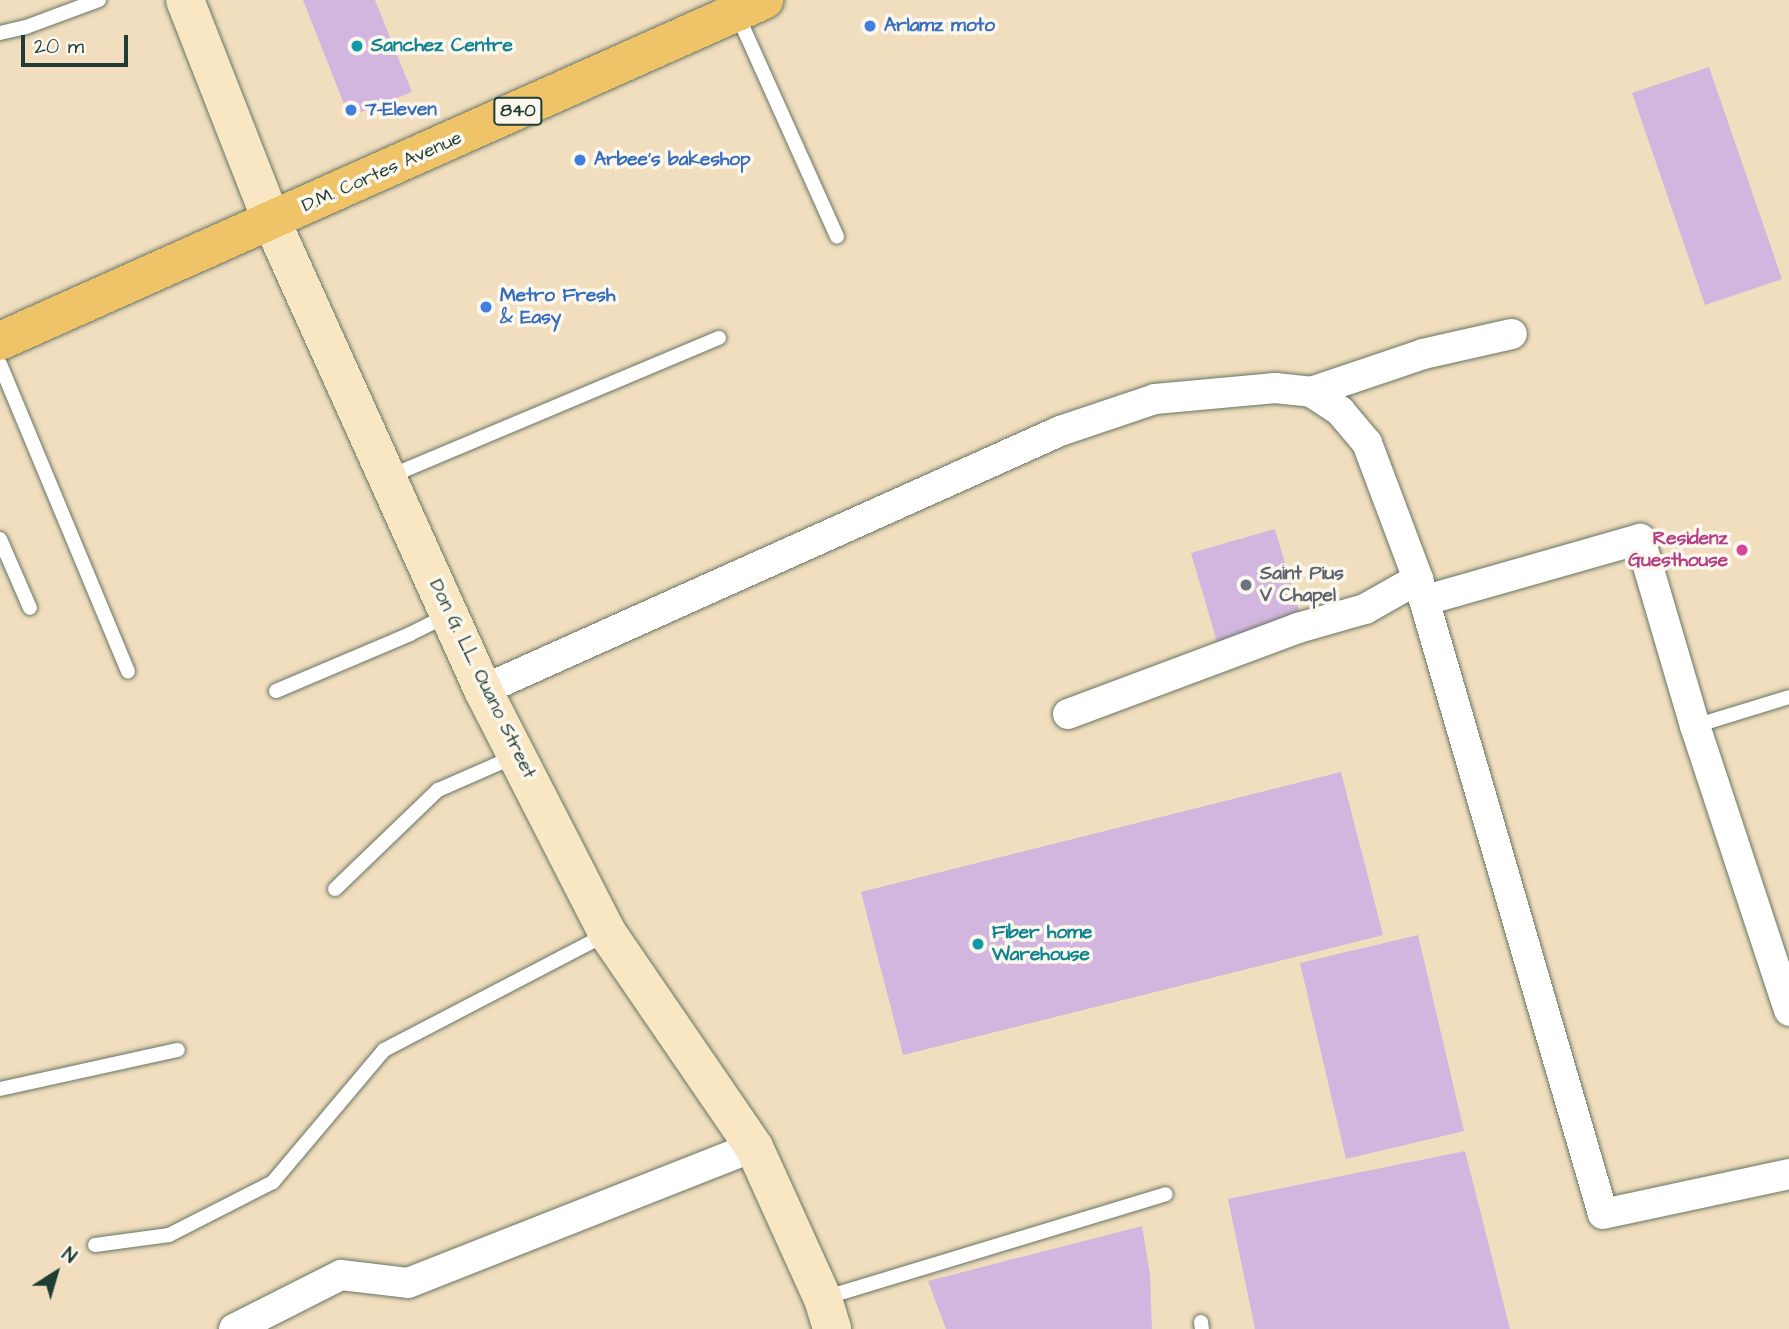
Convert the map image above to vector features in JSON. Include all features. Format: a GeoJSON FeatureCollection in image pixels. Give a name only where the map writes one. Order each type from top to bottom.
{"type":"FeatureCollection","features":[{"type":"Feature","properties":{"kind":"highway","name":"D.M. Cortes Avenue"},"geometry":{"type":"LineString","coordinates":[[0,341],[272,222],[750,6]]}},
{"type":"Feature","properties":{"kind":"street","name":"Don G. LL. Ouano Street"},"geometry":{"type":"LineString","coordinates":[[185,0],[272,222],[483,690],[608,934],[754,1147],[827,1314]]}},
{"type":"Feature","properties":{"kind":"street"},"geometry":{"type":"LineString","coordinates":[[483,690],[1060,431],[1155,399],[1275,388],[1311,392],[1423,354],[1512,334]]}},
{"type":"Feature","properties":{"kind":"street"},"geometry":{"type":"LineString","coordinates":[[1311,392],[1340,411],[1367,443],[1422,589],[1603,1214],[1789,1174]]}},
{"type":"Feature","properties":{"kind":"street"},"geometry":{"type":"LineString","coordinates":[[1068,714],[1297,628],[1365,609],[1422,589],[1640,539],[1695,726],[1789,1011]]}},
{"type":"Feature","properties":{"kind":"street"},"geometry":{"type":"LineString","coordinates":[[234,1329],[341,1275],[408,1283],[754,1147]]}},
{"type":"Feature","properties":{"kind":"lane"},"geometry":{"type":"LineString","coordinates":[[0,33],[26,27],[99,0]]}},
{"type":"Feature","properties":{"kind":"lane"},"geometry":{"type":"LineString","coordinates":[[750,6],[836,237]]}},
{"type":"Feature","properties":{"kind":"lane"},"geometry":{"type":"LineString","coordinates":[[386,478],[719,338]]}},
{"type":"Feature","properties":{"kind":"lane"},"geometry":{"type":"LineString","coordinates":[[0,364],[128,671]]}},
{"type":"Feature","properties":{"kind":"lane"},"geometry":{"type":"LineString","coordinates":[[0,539],[30,608]]}},
{"type":"Feature","properties":{"kind":"lane"},"geometry":{"type":"LineString","coordinates":[[276,691],[410,635],[449,614]]}},
{"type":"Feature","properties":{"kind":"lane"},"geometry":{"type":"LineString","coordinates":[[1695,726],[1789,697]]}},
{"type":"Feature","properties":{"kind":"lane"},"geometry":{"type":"LineString","coordinates":[[335,889],[438,790],[518,755]]}},
{"type":"Feature","properties":{"kind":"lane"},"geometry":{"type":"LineString","coordinates":[[95,1245],[169,1235],[273,1182],[384,1051],[608,934]]}},
{"type":"Feature","properties":{"kind":"lane"},"geometry":{"type":"LineString","coordinates":[[0,1089],[177,1050]]}},
{"type":"Feature","properties":{"kind":"lane"},"geometry":{"type":"LineString","coordinates":[[827,1314],[1166,1194]]}},
{"type":"Feature","properties":{"kind":"building","name":"Sanchez Centre"},"geometry":{"type":"Polygon","coordinates":[[[303,0],[375,0],[412,92],[349,117],[303,0]]]}},
{"type":"Feature","properties":{"kind":"building"},"geometry":{"type":"Polygon","coordinates":[[[1709,67],[1782,279],[1705,305],[1632,93],[1709,67]]]}},
{"type":"Feature","properties":{"kind":"building","name":"Saint Pius V Chapel"},"geometry":{"type":"Polygon","coordinates":[[[1275,529],[1301,617],[1217,642],[1191,553],[1275,529]]]}},
{"type":"Feature","properties":{"kind":"building"},"geometry":{"type":"Polygon","coordinates":[[[1341,772],[1383,935],[903,1055],[861,892],[1341,772]]]}},
{"type":"Feature","properties":{"kind":"building"},"geometry":{"type":"Polygon","coordinates":[[[1418,935],[1464,1131],[1346,1159],[1300,963],[1418,935]]]}},
{"type":"Feature","properties":{"kind":"building"},"geometry":{"type":"Polygon","coordinates":[[[1465,1151],[1510,1329],[1255,1329],[1228,1199],[1465,1151]]]}},
{"type":"Feature","properties":{"kind":"building"},"geometry":{"type":"Polygon","coordinates":[[[1142,1226],[1150,1275],[1152,1329],[946,1329],[928,1281],[1142,1226]]]}},
{"type":"Feature","properties":{"kind":"place","name":"Arlamz moto"},"geometry":{"type":"Point","coordinates":[870,26]}},
{"type":"Feature","properties":{"kind":"place","name":"Sanchez Centre"},"geometry":{"type":"Point","coordinates":[357,46]}},
{"type":"Feature","properties":{"kind":"place","name":"7-Eleven"},"geometry":{"type":"Point","coordinates":[351,110]}},
{"type":"Feature","properties":{"kind":"place","name":"Arbee's bakeshop"},"geometry":{"type":"Point","coordinates":[580,160]}},
{"type":"Feature","properties":{"kind":"place","name":"Metro Fresh & Easy"},"geometry":{"type":"Point","coordinates":[486,307]}},
{"type":"Feature","properties":{"kind":"place","name":"Residenz Guesthouse"},"geometry":{"type":"Point","coordinates":[1742,550]}},
{"type":"Feature","properties":{"kind":"place","name":"Saint Pius V Chapel"},"geometry":{"type":"Point","coordinates":[1246,585]}},
{"type":"Feature","properties":{"kind":"place","name":"Fiber home Warehouse"},"geometry":{"type":"Point","coordinates":[978,944]}}]}
